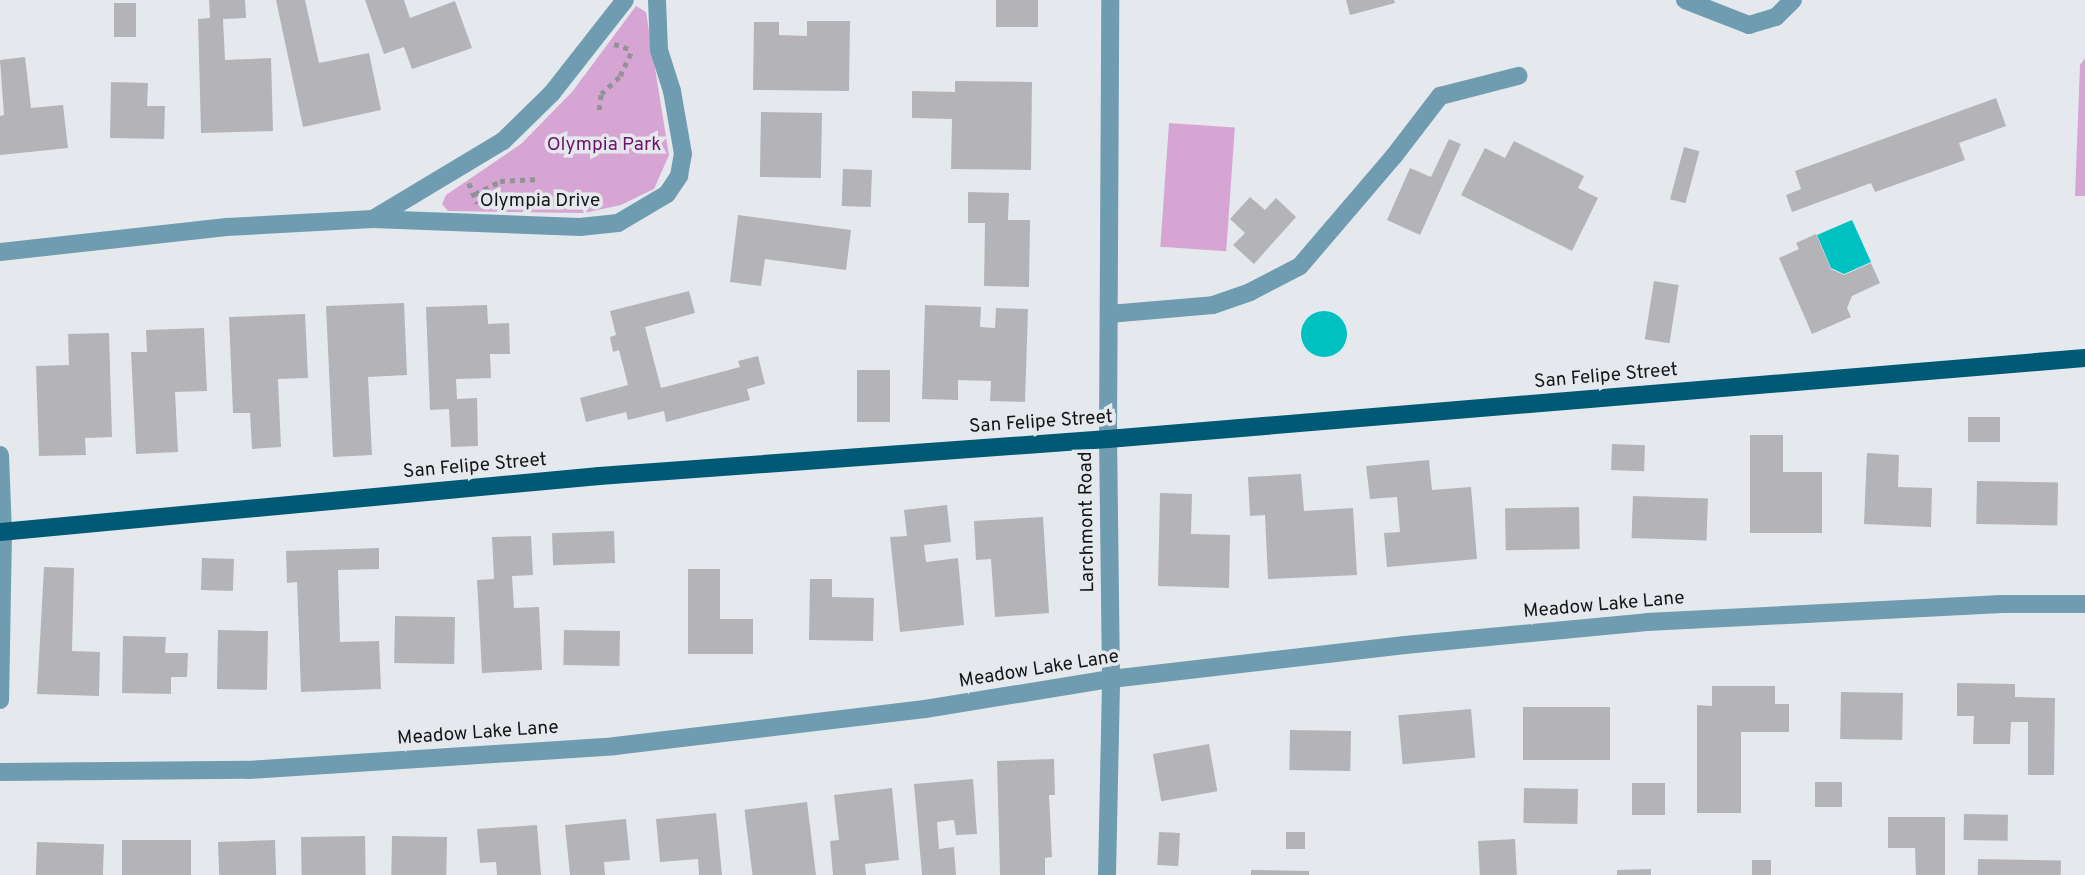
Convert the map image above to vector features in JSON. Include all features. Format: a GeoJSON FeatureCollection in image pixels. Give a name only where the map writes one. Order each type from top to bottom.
{"type":"FeatureCollection","features":[{"type":"Feature","properties":{"kind":"main road","name":"San Felipe Street"},"geometry":{"type":"LineString","coordinates":[[1,532],[599,476],[1108,439],[2085,358]]}},
{"type":"Feature","properties":{"kind":"street","name":"Olympia Drive"},"geometry":{"type":"LineString","coordinates":[[373,219],[503,141],[552,93],[625,0]]}},
{"type":"Feature","properties":{"kind":"street","name":"Olympia Drive"},"geometry":{"type":"LineString","coordinates":[[0,252],[227,228],[373,219],[580,227],[618,223],[667,194],[679,176],[683,154],[672,91],[659,50],[657,0]]}},
{"type":"Feature","properties":{"kind":"street","name":"Larchmont Road"},"geometry":{"type":"LineString","coordinates":[[1107,875],[1111,679],[1108,439],[1110,0]]}},
{"type":"Feature","properties":{"kind":"street"},"geometry":{"type":"LineString","coordinates":[[1685,0],[1749,25],[1776,17],[1793,0]]}},
{"type":"Feature","properties":{"kind":"street"},"geometry":{"type":"LineString","coordinates":[[1108,314],[1213,305],[1250,292],[1300,266],[1394,156],[1440,96],[1518,76]]}},
{"type":"Feature","properties":{"kind":"street"},"geometry":{"type":"LineString","coordinates":[[0,455],[0,700]]}},
{"type":"Feature","properties":{"kind":"street","name":"Meadow Lake Lane"},"geometry":{"type":"LineString","coordinates":[[0,772],[248,769],[615,746],[925,709],[1111,679],[1405,645],[1647,622],[2002,604],[2085,604]]}},
{"type":"Feature","properties":{"kind":"path"},"geometry":{"type":"LineString","coordinates":[[598,35],[632,50],[659,50]]}},
{"type":"Feature","properties":{"kind":"path"},"geometry":{"type":"LineString","coordinates":[[599,110],[601,94],[620,76],[632,50]]}},
{"type":"Feature","properties":{"kind":"path"},"geometry":{"type":"LineString","coordinates":[[458,168],[475,194],[476,223]]}},
{"type":"Feature","properties":{"kind":"path"},"geometry":{"type":"LineString","coordinates":[[475,194],[500,181],[540,179]]}},
{"type":"Feature","properties":{"kind":"green space","name":"Olympia Park"},"geometry":{"type":"Polygon","coordinates":[[[636,6],[646,12],[669,155],[654,189],[621,205],[584,213],[448,211],[442,204],[446,195],[521,144],[572,92],[636,6]]]}},
{"type":"Feature","properties":{"kind":"green space"},"geometry":{"type":"Polygon","coordinates":[[[2085,58],[2085,196],[2075,196],[2080,65],[2085,58]]]}},
{"type":"Feature","properties":{"kind":"green space"},"geometry":{"type":"Polygon","coordinates":[[[1169,123],[1235,128],[1226,251],[1160,247],[1169,123]]]}},
{"type":"Feature","properties":{"kind":"water"},"geometry":{"type":"Polygon","coordinates":[[[1852,220],[1871,262],[1844,274],[1831,268],[1817,235],[1852,220]]]}},
{"type":"Feature","properties":{"kind":"water"},"geometry":{"type":"Polygon","coordinates":[[[1324,311],[1340,318],[1347,334],[1340,350],[1324,357],[1308,350],[1301,334],[1308,318],[1324,311]]]}},
{"type":"Feature","properties":{"kind":"building"},"geometry":{"type":"Polygon","coordinates":[[[209,0],[245,0],[246,18],[223,19],[225,60],[271,58],[273,131],[201,133],[198,19],[210,18],[209,0]]]}},
{"type":"Feature","properties":{"kind":"building"},"geometry":{"type":"Polygon","coordinates":[[[276,0],[305,0],[319,63],[369,53],[381,110],[303,127],[276,0]]]}},
{"type":"Feature","properties":{"kind":"building"},"geometry":{"type":"Polygon","coordinates":[[[365,0],[404,0],[410,18],[455,1],[472,48],[412,69],[404,47],[384,54],[365,0]]]}},
{"type":"Feature","properties":{"kind":"building"},"geometry":{"type":"Polygon","coordinates":[[[996,0],[1038,0],[1038,27],[996,27],[996,0]]]}},
{"type":"Feature","properties":{"kind":"building"},"geometry":{"type":"Polygon","coordinates":[[[1346,0],[1394,0],[1395,3],[1350,15],[1346,0]]]}},
{"type":"Feature","properties":{"kind":"building"},"geometry":{"type":"Polygon","coordinates":[[[114,3],[136,3],[136,37],[114,37],[114,3]]]}},
{"type":"Feature","properties":{"kind":"building"},"geometry":{"type":"Polygon","coordinates":[[[807,21],[850,21],[849,91],[753,90],[754,22],[779,22],[779,35],[807,36],[807,21]]]}},
{"type":"Feature","properties":{"kind":"building"},"geometry":{"type":"Polygon","coordinates":[[[25,57],[31,108],[63,105],[68,148],[0,155],[0,116],[4,115],[0,60],[25,57]]]}},
{"type":"Feature","properties":{"kind":"building"},"geometry":{"type":"Polygon","coordinates":[[[955,81],[1032,82],[1031,170],[951,169],[952,119],[912,118],[912,91],[955,92],[955,81]]]}},
{"type":"Feature","properties":{"kind":"building"},"geometry":{"type":"Polygon","coordinates":[[[111,82],[148,83],[147,106],[165,106],[164,139],[110,138],[111,82]]]}},
{"type":"Feature","properties":{"kind":"building"},"geometry":{"type":"Polygon","coordinates":[[[1996,98],[2006,126],[1959,143],[1965,160],[1875,192],[1871,183],[1792,212],[1786,195],[1801,189],[1795,171],[1996,98]]]}},
{"type":"Feature","properties":{"kind":"building"},"geometry":{"type":"Polygon","coordinates":[[[761,112],[822,113],[821,178],[760,177],[761,112]]]}},
{"type":"Feature","properties":{"kind":"building"},"geometry":{"type":"Polygon","coordinates":[[[1449,139],[1461,144],[1420,235],[1387,220],[1410,168],[1431,177],[1449,139]]]}},
{"type":"Feature","properties":{"kind":"building"},"geometry":{"type":"Polygon","coordinates":[[[1514,141],[1584,176],[1578,188],[1598,198],[1572,251],[1461,195],[1485,148],[1505,158],[1514,141]]]}},
{"type":"Feature","properties":{"kind":"building"},"geometry":{"type":"Polygon","coordinates":[[[1684,147],[1699,151],[1685,203],[1670,199],[1684,147]]]}},
{"type":"Feature","properties":{"kind":"building"},"geometry":{"type":"Polygon","coordinates":[[[843,169],[872,170],[871,207],[842,206],[843,169]]]}},
{"type":"Feature","properties":{"kind":"building"},"geometry":{"type":"Polygon","coordinates":[[[968,192],[1009,193],[1008,220],[1030,220],[1029,287],[984,286],[985,223],[968,223],[968,192]]]}},
{"type":"Feature","properties":{"kind":"building"},"geometry":{"type":"Polygon","coordinates":[[[1250,197],[1265,210],[1276,198],[1296,217],[1254,264],[1233,245],[1245,233],[1230,219],[1250,197]]]}},
{"type":"Feature","properties":{"kind":"building"},"geometry":{"type":"Polygon","coordinates":[[[738,215],[851,230],[846,270],[765,259],[761,286],[730,282],[738,215]]]}},
{"type":"Feature","properties":{"kind":"building"},"geometry":{"type":"Polygon","coordinates":[[[1816,234],[1831,269],[1844,275],[1871,263],[1880,283],[1852,296],[1847,308],[1851,317],[1812,334],[1779,258],[1799,249],[1796,243],[1816,234]]]}},
{"type":"Feature","properties":{"kind":"building"},"geometry":{"type":"Polygon","coordinates":[[[1654,281],[1679,285],[1669,343],[1645,339],[1654,281]]]}},
{"type":"Feature","properties":{"kind":"building"},"geometry":{"type":"Polygon","coordinates":[[[689,291],[695,313],[645,327],[661,388],[740,367],[738,361],[758,356],[765,384],[747,389],[750,400],[666,422],[664,411],[628,420],[626,412],[586,422],[580,398],[628,385],[619,350],[613,352],[610,337],[616,335],[610,311],[689,291]]]}},
{"type":"Feature","properties":{"kind":"building"},"geometry":{"type":"Polygon","coordinates":[[[404,303],[407,375],[368,377],[372,455],[333,457],[326,306],[404,303]]]}},
{"type":"Feature","properties":{"kind":"building"},"geometry":{"type":"Polygon","coordinates":[[[487,305],[488,324],[509,323],[510,354],[490,354],[491,378],[456,379],[457,399],[477,398],[478,446],[451,447],[449,409],[430,410],[426,307],[487,305]]]}},
{"type":"Feature","properties":{"kind":"building"},"geometry":{"type":"Polygon","coordinates":[[[925,305],[981,307],[980,327],[995,328],[996,308],[1028,309],[1025,402],[990,401],[991,381],[958,380],[958,400],[922,399],[925,305]]]}},
{"type":"Feature","properties":{"kind":"building"},"geometry":{"type":"Polygon","coordinates":[[[305,314],[308,378],[278,379],[281,447],[252,449],[250,413],[233,413],[229,317],[305,314]]]}},
{"type":"Feature","properties":{"kind":"building"},"geometry":{"type":"Polygon","coordinates":[[[204,328],[207,391],[175,392],[178,452],[136,454],[131,352],[147,352],[146,330],[204,328]]]}},
{"type":"Feature","properties":{"kind":"building"},"geometry":{"type":"Polygon","coordinates":[[[109,333],[112,437],[85,438],[86,455],[39,456],[36,366],[69,365],[68,334],[109,333]]]}},
{"type":"Feature","properties":{"kind":"building"},"geometry":{"type":"Polygon","coordinates":[[[857,370],[890,370],[890,422],[857,422],[857,370]]]}},
{"type":"Feature","properties":{"kind":"building"},"geometry":{"type":"Polygon","coordinates":[[[1968,417],[2000,417],[2000,442],[1968,442],[1968,417]]]}},
{"type":"Feature","properties":{"kind":"building"},"geometry":{"type":"Polygon","coordinates":[[[1750,435],[1783,435],[1783,472],[1822,472],[1822,533],[1750,533],[1750,435]]]}},
{"type":"Feature","properties":{"kind":"building"},"geometry":{"type":"Polygon","coordinates":[[[1612,444],[1645,445],[1644,471],[1611,470],[1612,444]]]}},
{"type":"Feature","properties":{"kind":"building"},"geometry":{"type":"Polygon","coordinates":[[[1867,453],[1899,455],[1898,487],[1932,488],[1931,527],[1864,524],[1867,453]]]}},
{"type":"Feature","properties":{"kind":"building"},"geometry":{"type":"Polygon","coordinates":[[[1429,460],[1432,490],[1471,487],[1477,559],[1387,567],[1384,533],[1400,532],[1397,497],[1370,499],[1366,466],[1429,460]]]}},
{"type":"Feature","properties":{"kind":"building"},"geometry":{"type":"Polygon","coordinates":[[[1301,474],[1304,511],[1353,508],[1357,575],[1268,579],[1265,515],[1250,516],[1248,477],[1301,474]]]}},
{"type":"Feature","properties":{"kind":"building"},"geometry":{"type":"Polygon","coordinates":[[[1977,481],[2058,482],[2057,525],[1976,524],[1977,481]]]}},
{"type":"Feature","properties":{"kind":"building"},"geometry":{"type":"Polygon","coordinates":[[[1160,493],[1192,494],[1191,534],[1230,535],[1229,588],[1158,586],[1160,493]]]}},
{"type":"Feature","properties":{"kind":"building"},"geometry":{"type":"Polygon","coordinates":[[[1633,496],[1708,499],[1706,541],[1632,538],[1633,496]]]}},
{"type":"Feature","properties":{"kind":"building"},"geometry":{"type":"Polygon","coordinates":[[[947,505],[951,542],[924,545],[926,562],[958,558],[964,625],[900,632],[890,537],[907,536],[904,510],[947,505]]]}},
{"type":"Feature","properties":{"kind":"building"},"geometry":{"type":"Polygon","coordinates":[[[1579,507],[1580,549],[1506,550],[1505,508],[1579,507]]]}},
{"type":"Feature","properties":{"kind":"building"},"geometry":{"type":"Polygon","coordinates":[[[1043,517],[1049,613],[995,617],[991,559],[976,560],[974,521],[1043,517]]]}},
{"type":"Feature","properties":{"kind":"building"},"geometry":{"type":"Polygon","coordinates":[[[614,531],[615,563],[553,565],[552,533],[614,531]]]}},
{"type":"Feature","properties":{"kind":"building"},"geometry":{"type":"Polygon","coordinates":[[[531,536],[533,575],[512,576],[514,608],[539,607],[542,670],[482,673],[477,580],[494,579],[492,537],[531,536]]]}},
{"type":"Feature","properties":{"kind":"building"},"geometry":{"type":"Polygon","coordinates":[[[379,548],[379,569],[338,570],[340,642],[379,641],[381,689],[301,692],[297,582],[287,583],[286,551],[379,548]]]}},
{"type":"Feature","properties":{"kind":"building"},"geometry":{"type":"Polygon","coordinates":[[[202,558],[234,559],[233,591],[201,590],[202,558]]]}},
{"type":"Feature","properties":{"kind":"building"},"geometry":{"type":"Polygon","coordinates":[[[44,567],[74,568],[72,651],[100,652],[99,696],[37,694],[44,567]]]}},
{"type":"Feature","properties":{"kind":"building"},"geometry":{"type":"Polygon","coordinates":[[[688,569],[720,569],[720,619],[753,619],[753,654],[688,654],[688,569]]]}},
{"type":"Feature","properties":{"kind":"building"},"geometry":{"type":"Polygon","coordinates":[[[810,579],[832,579],[832,597],[874,598],[873,641],[809,640],[810,579]]]}},
{"type":"Feature","properties":{"kind":"building"},"geometry":{"type":"Polygon","coordinates":[[[395,616],[455,617],[454,664],[394,663],[395,616]]]}},
{"type":"Feature","properties":{"kind":"building"},"geometry":{"type":"Polygon","coordinates":[[[218,630],[268,631],[267,690],[217,689],[218,630]]]}},
{"type":"Feature","properties":{"kind":"building"},"geometry":{"type":"Polygon","coordinates":[[[564,630],[620,631],[619,666],[563,665],[564,630]]]}},
{"type":"Feature","properties":{"kind":"building"},"geometry":{"type":"Polygon","coordinates":[[[123,636],[166,637],[165,653],[188,653],[187,677],[171,677],[171,694],[122,693],[123,636]]]}},
{"type":"Feature","properties":{"kind":"building"},"geometry":{"type":"Polygon","coordinates":[[[1957,683],[2015,684],[2015,697],[2055,698],[2054,775],[2028,775],[2028,722],[2011,722],[2010,744],[1973,744],[1974,716],[1957,716],[1957,683]]]}},
{"type":"Feature","properties":{"kind":"building"},"geometry":{"type":"Polygon","coordinates":[[[1712,686],[1775,686],[1775,704],[1789,704],[1789,732],[1741,732],[1741,813],[1697,813],[1697,705],[1712,706],[1712,686]]]}},
{"type":"Feature","properties":{"kind":"building"},"geometry":{"type":"Polygon","coordinates":[[[1841,692],[1903,693],[1902,740],[1840,739],[1841,692]]]}},
{"type":"Feature","properties":{"kind":"building"},"geometry":{"type":"Polygon","coordinates":[[[1523,707],[1610,707],[1610,760],[1523,760],[1523,707]]]}},
{"type":"Feature","properties":{"kind":"building"},"geometry":{"type":"Polygon","coordinates":[[[1471,709],[1475,758],[1403,764],[1398,715],[1471,709]]]}},
{"type":"Feature","properties":{"kind":"building"},"geometry":{"type":"Polygon","coordinates":[[[1290,730],[1351,731],[1350,771],[1289,770],[1290,730]]]}},
{"type":"Feature","properties":{"kind":"building"},"geometry":{"type":"Polygon","coordinates":[[[1209,744],[1217,791],[1161,801],[1153,754],[1209,744]]]}},
{"type":"Feature","properties":{"kind":"building"},"geometry":{"type":"Polygon","coordinates":[[[1054,759],[1055,795],[1049,795],[1052,857],[1045,858],[1045,875],[1000,875],[997,761],[1054,759]]]}},
{"type":"Feature","properties":{"kind":"building"},"geometry":{"type":"Polygon","coordinates":[[[973,779],[977,834],[956,835],[954,820],[937,822],[939,849],[954,847],[956,875],[922,875],[914,784],[973,779]]]}},
{"type":"Feature","properties":{"kind":"building"},"geometry":{"type":"Polygon","coordinates":[[[1815,782],[1842,782],[1842,807],[1815,807],[1815,782]]]}},
{"type":"Feature","properties":{"kind":"building"},"geometry":{"type":"Polygon","coordinates":[[[1632,783],[1665,783],[1665,815],[1632,815],[1632,783]]]}},
{"type":"Feature","properties":{"kind":"building"},"geometry":{"type":"Polygon","coordinates":[[[892,788],[899,860],[865,864],[866,875],[833,875],[830,841],[839,840],[834,795],[892,788]]]}},
{"type":"Feature","properties":{"kind":"building"},"geometry":{"type":"Polygon","coordinates":[[[1524,788],[1578,789],[1577,824],[1523,823],[1524,788]]]}},
{"type":"Feature","properties":{"kind":"building"},"geometry":{"type":"Polygon","coordinates":[[[807,802],[816,875],[752,875],[744,810],[807,802]]]}},
{"type":"Feature","properties":{"kind":"building"},"geometry":{"type":"Polygon","coordinates":[[[716,813],[722,875],[699,875],[698,859],[660,862],[656,819],[716,813]]]}},
{"type":"Feature","properties":{"kind":"building"},"geometry":{"type":"Polygon","coordinates":[[[1964,814],[2008,815],[2008,841],[1964,840],[1964,814]]]}},
{"type":"Feature","properties":{"kind":"building"},"geometry":{"type":"Polygon","coordinates":[[[1888,817],[1945,817],[1945,875],[1916,875],[1915,848],[1888,848],[1888,817]]]}},
{"type":"Feature","properties":{"kind":"building"},"geometry":{"type":"Polygon","coordinates":[[[626,819],[630,860],[604,862],[605,875],[570,875],[565,825],[626,819]]]}},
{"type":"Feature","properties":{"kind":"building"},"geometry":{"type":"Polygon","coordinates":[[[537,825],[541,875],[497,875],[496,862],[480,863],[477,829],[537,825]]]}},
{"type":"Feature","properties":{"kind":"building"},"geometry":{"type":"Polygon","coordinates":[[[1159,832],[1180,833],[1178,866],[1157,865],[1159,832]]]}},
{"type":"Feature","properties":{"kind":"building"},"geometry":{"type":"Polygon","coordinates":[[[1286,832],[1305,832],[1305,849],[1286,849],[1286,832]]]}},
{"type":"Feature","properties":{"kind":"building"},"geometry":{"type":"Polygon","coordinates":[[[365,836],[366,875],[302,875],[301,837],[365,836]]]}},
{"type":"Feature","properties":{"kind":"building"},"geometry":{"type":"Polygon","coordinates":[[[392,836],[447,837],[446,875],[391,875],[392,836]]]}},
{"type":"Feature","properties":{"kind":"building"},"geometry":{"type":"Polygon","coordinates":[[[1515,839],[1517,875],[1480,875],[1478,841],[1515,839]]]}},
{"type":"Feature","properties":{"kind":"building"},"geometry":{"type":"Polygon","coordinates":[[[122,840],[191,840],[191,875],[122,875],[122,840]]]}},
{"type":"Feature","properties":{"kind":"building"},"geometry":{"type":"Polygon","coordinates":[[[275,840],[276,875],[219,875],[218,842],[275,840]]]}},
{"type":"Feature","properties":{"kind":"building"},"geometry":{"type":"Polygon","coordinates":[[[37,842],[104,844],[103,875],[36,875],[37,842]]]}},
{"type":"Feature","properties":{"kind":"building"},"geometry":{"type":"Polygon","coordinates":[[[1978,859],[2061,860],[2061,875],[1978,875],[1978,859]]]}},
{"type":"Feature","properties":{"kind":"building"},"geometry":{"type":"Polygon","coordinates":[[[1752,860],[1771,860],[1771,875],[1752,875],[1752,860]]]}},
{"type":"Feature","properties":{"kind":"building"},"geometry":{"type":"Polygon","coordinates":[[[1651,869],[1651,875],[1617,875],[1617,870],[1651,869]]]}},
{"type":"Feature","properties":{"kind":"building"},"geometry":{"type":"Polygon","coordinates":[[[1251,870],[1309,871],[1309,875],[1251,875],[1251,870]]]}}]}
